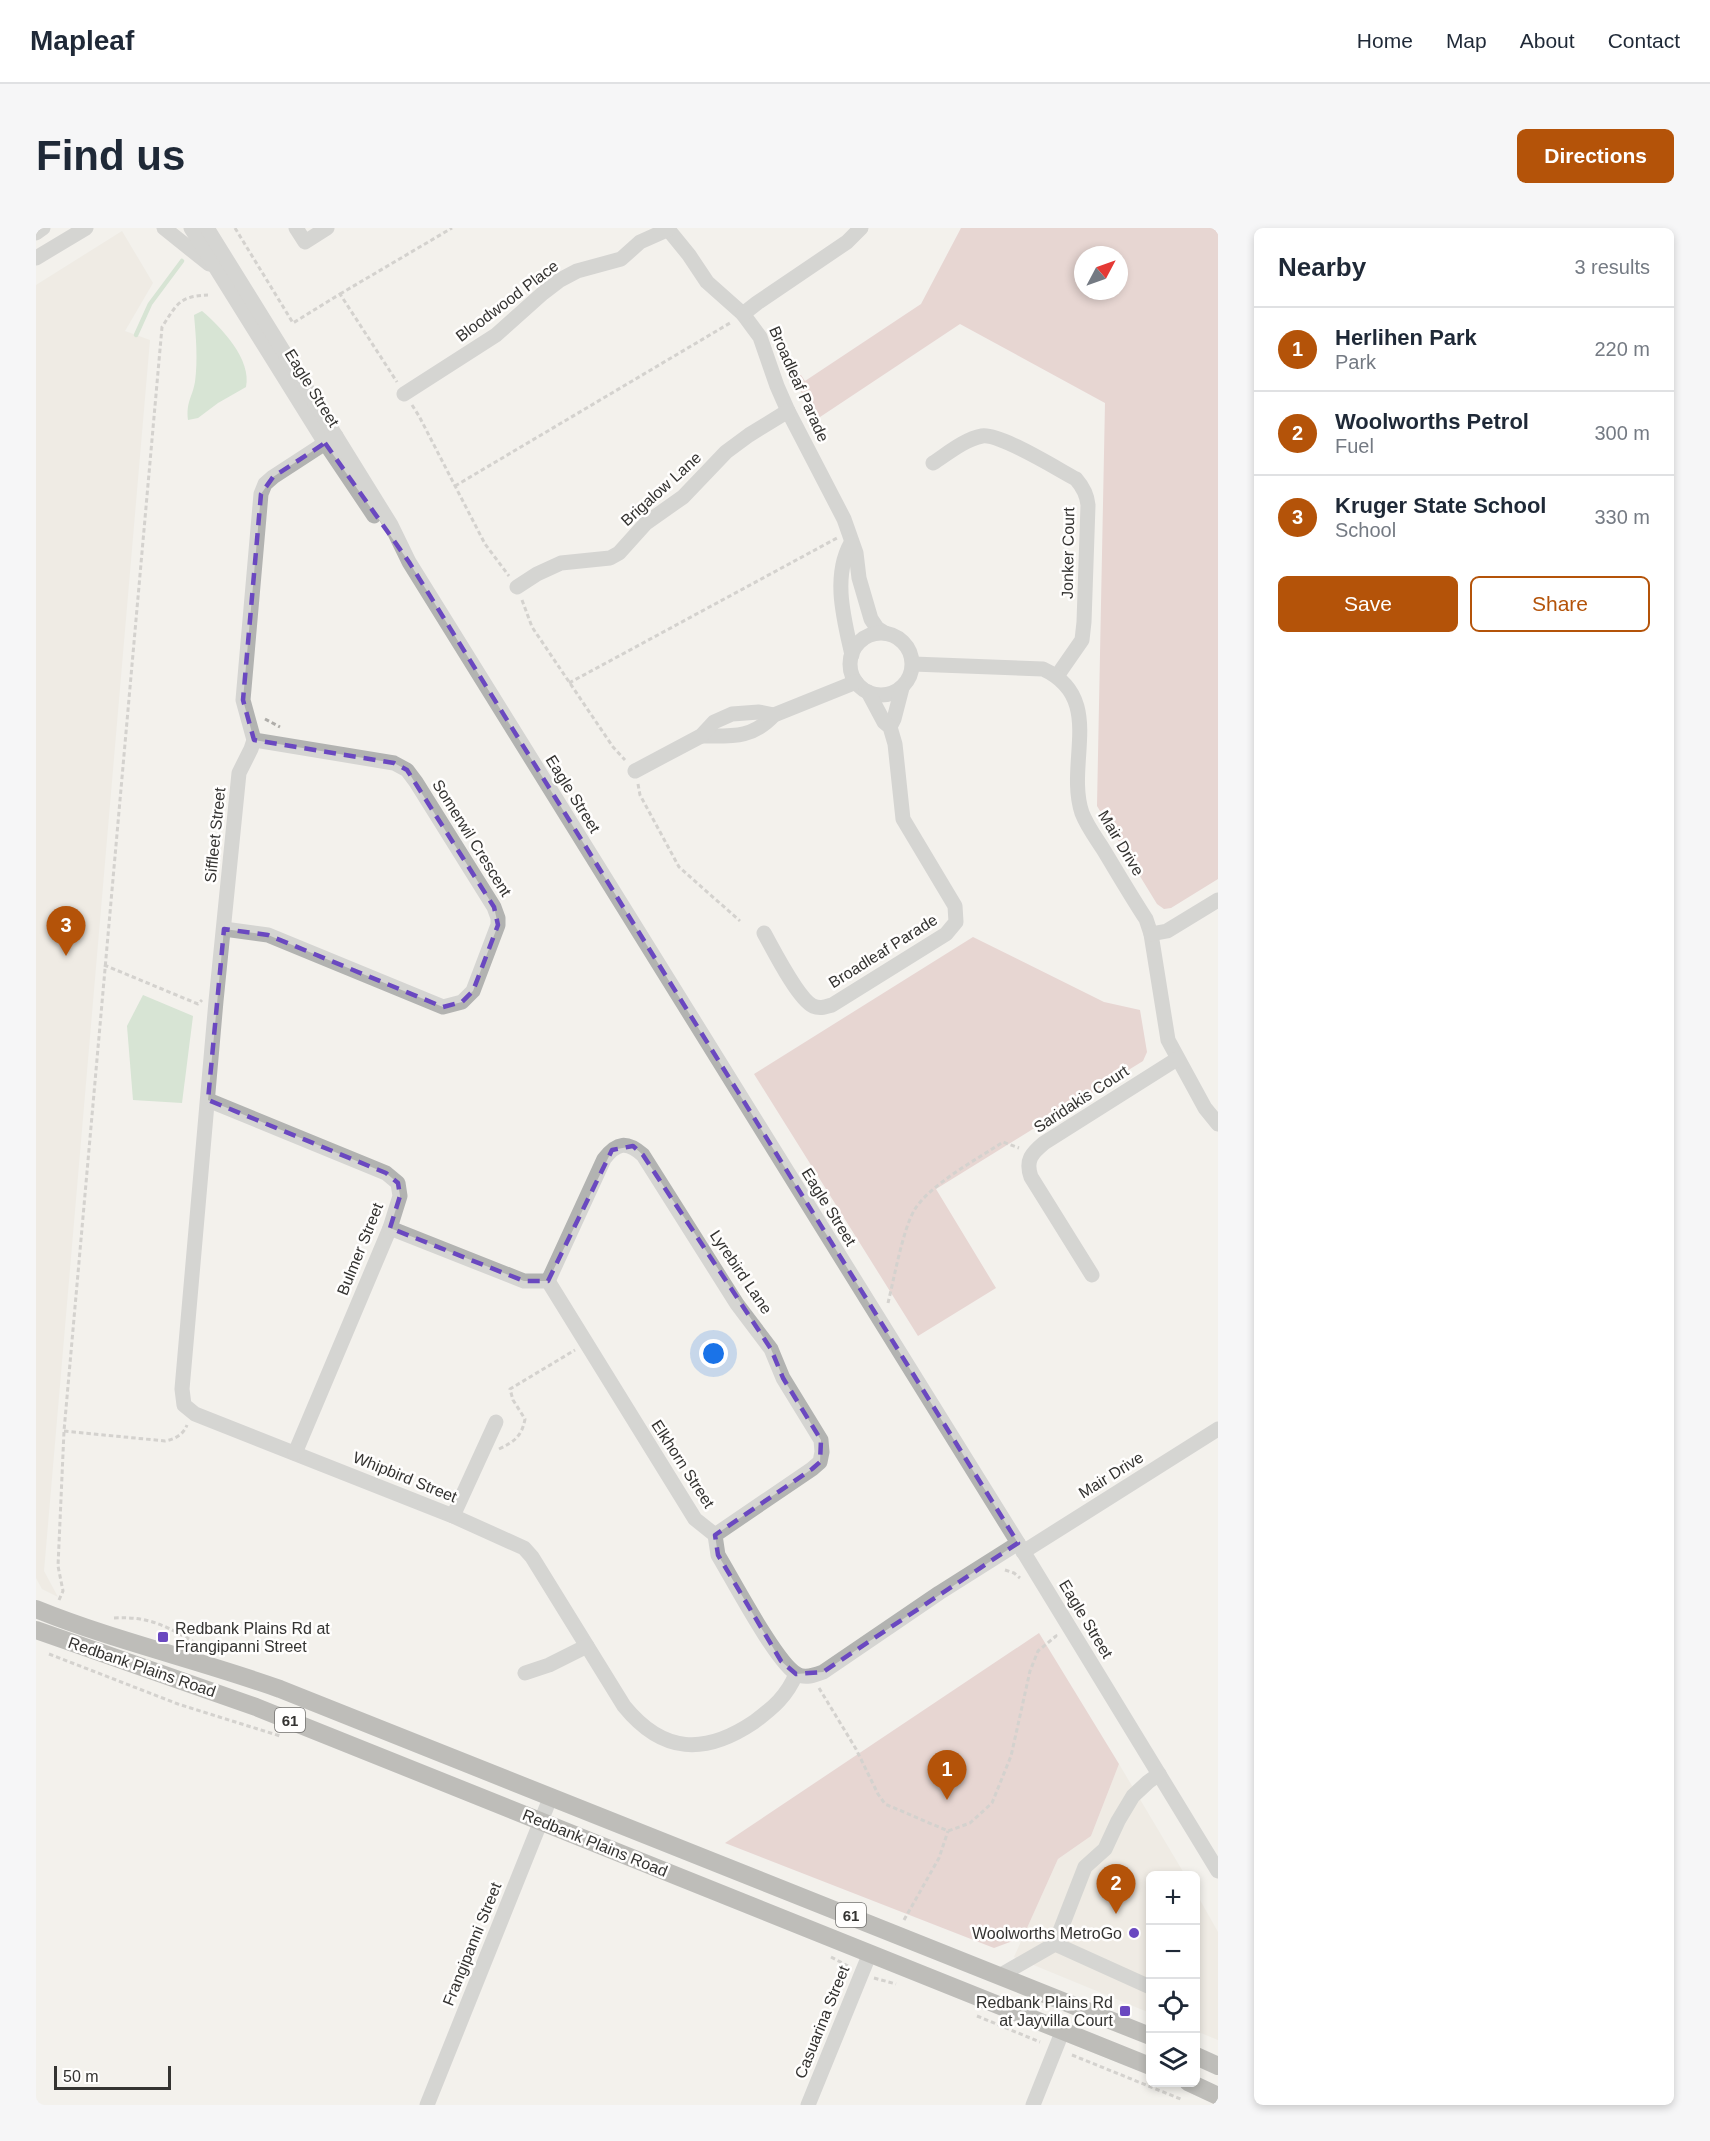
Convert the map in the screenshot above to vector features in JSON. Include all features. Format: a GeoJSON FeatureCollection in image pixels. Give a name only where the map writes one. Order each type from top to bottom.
{"type":"FeatureCollection","features":[{"type":"Feature","properties":{"kind":"main road","name":"Redbank Plains Road"},"geometry":{"type":"LineString","coordinates":[[44,1603],[93,1631],[239,1674],[280,1689],[1146,2034]]}},
{"type":"Feature","properties":{"kind":"main road","name":"Redbank Plains Road"},"geometry":{"type":"LineString","coordinates":[[36,1630],[256,1707],[1146,2064]]}},
{"type":"Feature","properties":{"kind":"main road"},"geometry":{"type":"LineString","coordinates":[[1200,2058],[1218,2066]]}},
{"type":"Feature","properties":{"kind":"main road"},"geometry":{"type":"LineString","coordinates":[[1185,2091],[1218,2096]]}},
{"type":"Feature","properties":{"kind":"street"},"geometry":{"type":"LineString","coordinates":[[36,233],[43,228]]}},
{"type":"Feature","properties":{"kind":"street"},"geometry":{"type":"LineString","coordinates":[[36,258],[86,228]]}},
{"type":"Feature","properties":{"kind":"street"},"geometry":{"type":"LineString","coordinates":[[164,228],[218,272]]}},
{"type":"Feature","properties":{"kind":"street","name":"Eagle Street"},"geometry":{"type":"LineString","coordinates":[[191,228],[330,440],[391,525],[409,562],[1021,1548],[1218,1871]]}},
{"type":"Feature","properties":{"kind":"street","name":"Eagle Street"},"geometry":{"type":"LineString","coordinates":[[207,228],[330,440]]}},
{"type":"Feature","properties":{"kind":"street"},"geometry":{"type":"LineString","coordinates":[[296,228],[305,242],[327,228]]}},
{"type":"Feature","properties":{"kind":"street"},"geometry":{"type":"LineString","coordinates":[[743,315],[847,242],[861,228]]}},
{"type":"Feature","properties":{"kind":"street","name":"Broadleaf Parade"},"geometry":{"type":"LineString","coordinates":[[667,229],[689,255],[707,282],[743,315],[760,337],[788,411],[834,497],[856,553],[861,587],[870,619],[885,633]]}},
{"type":"Feature","properties":{"kind":"street","name":"Bloodwood Place"},"geometry":{"type":"LineString","coordinates":[[404,394],[496,335],[560,280],[577,271],[621,259],[640,242],[667,229]]}},
{"type":"Feature","properties":{"kind":"street","name":"Brigalow Lane"},"geometry":{"type":"LineString","coordinates":[[517,587],[537,574],[561,563],[609,558],[619,553],[646,523],[683,498],[726,452],[788,411]]}},
{"type":"Feature","properties":{"kind":"street","name":"Jonker Court"},"geometry":{"type":"LineString","coordinates":[[933,463],[969,440],[984,435],[999,438],[1076,479],[1082,487],[1087,496],[1088,505],[1082,640],[1057,676]]}},
{"type":"Feature","properties":{"kind":"street"},"geometry":{"type":"LineString","coordinates":[[254,740],[243,700],[261,494],[265,484],[273,477],[330,440]]}},
{"type":"Feature","properties":{"kind":"street"},"geometry":{"type":"LineString","coordinates":[[849,538],[841,579],[842,609],[852,655],[851,669],[862,687],[879,695],[889,694],[902,688]]}},
{"type":"Feature","properties":{"kind":"street"},"geometry":{"type":"LineString","coordinates":[[852,655],[859,642],[878,633],[899,638],[910,652],[913,664],[909,678],[902,688],[890,727]]}},
{"type":"Feature","properties":{"kind":"street"},"geometry":{"type":"LineString","coordinates":[[913,664],[1043,669],[1057,676]]}},
{"type":"Feature","properties":{"kind":"street","name":"Mair Drive"},"geometry":{"type":"LineString","coordinates":[[1057,676],[1074,697],[1079,710],[1078,787],[1083,814],[1146,919],[1151,934],[1168,1040],[1205,1107],[1218,1124]]}},
{"type":"Feature","properties":{"kind":"street"},"geometry":{"type":"LineString","coordinates":[[700,736],[750,733],[764,725],[774,715],[862,687]]}},
{"type":"Feature","properties":{"kind":"street","name":"Broadleaf Parade"},"geometry":{"type":"LineString","coordinates":[[764,933],[802,996],[815,1007],[823,1008],[946,934],[952,928],[957,914],[955,906],[903,819],[897,754],[890,727],[884,722],[862,687]]}},
{"type":"Feature","properties":{"kind":"street"},"geometry":{"type":"LineString","coordinates":[[635,771],[700,736],[714,722],[732,714],[759,712],[774,715]]}},
{"type":"Feature","properties":{"kind":"street","name":"Somerwil Crescent"},"geometry":{"type":"LineString","coordinates":[[224,929],[268,935],[443,1006],[462,1002],[473,991],[498,925],[494,908],[416,782],[406,771],[394,763],[254,740]]}},
{"type":"Feature","properties":{"kind":"street","name":"Siffleet Street"},"geometry":{"type":"LineString","coordinates":[[208,1100],[239,773],[254,740]]}},
{"type":"Feature","properties":{"kind":"street"},"geometry":{"type":"LineString","coordinates":[[1151,934],[1175,927],[1218,900]]}},
{"type":"Feature","properties":{"kind":"street","name":"Saridakis Court"},"geometry":{"type":"LineString","coordinates":[[1092,1275],[1031,1177],[1028,1168],[1032,1152],[1177,1059]]}},
{"type":"Feature","properties":{"kind":"street","name":"Bulmer Street"},"geometry":{"type":"LineString","coordinates":[[208,1100],[386,1173],[398,1183],[400,1196],[390,1228],[295,1453]]}},
{"type":"Feature","properties":{"kind":"street","name":"Whipbird Street"},"geometry":{"type":"LineString","coordinates":[[208,1100],[182,1389],[184,1405],[195,1414],[453,1516],[524,1548],[532,1557],[624,1706],[637,1722],[652,1733],[691,1745],[720,1741],[774,1708],[786,1693],[796,1674]]}},
{"type":"Feature","properties":{"kind":"street","name":"Lyrebird Lane"},"geometry":{"type":"LineString","coordinates":[[548,1281],[604,1159],[612,1149],[624,1145],[633,1146],[643,1155],[737,1304],[763,1336],[783,1378],[820,1440],[822,1452],[820,1462],[715,1534]]}},
{"type":"Feature","properties":{"kind":"street"},"geometry":{"type":"LineString","coordinates":[[390,1228],[524,1281],[548,1281]]}},
{"type":"Feature","properties":{"kind":"street","name":"Elkhorn Street"},"geometry":{"type":"LineString","coordinates":[[548,1281],[695,1519],[715,1534]]}},
{"type":"Feature","properties":{"kind":"street"},"geometry":{"type":"LineString","coordinates":[[453,1516],[496,1422]]}},
{"type":"Feature","properties":{"kind":"street","name":"Mair Drive"},"geometry":{"type":"LineString","coordinates":[[1021,1548],[1218,1429]]}},
{"type":"Feature","properties":{"kind":"street"},"geometry":{"type":"LineString","coordinates":[[715,1534],[718,1555],[781,1661],[796,1674],[807,1676],[824,1672],[939,1593],[1021,1548]]}},
{"type":"Feature","properties":{"kind":"street"},"geometry":{"type":"LineString","coordinates":[[525,1673],[549,1665],[587,1646]]}},
{"type":"Feature","properties":{"kind":"street"},"geometry":{"type":"LineString","coordinates":[[1001,1975],[1055,1944],[1085,1867],[1105,1849],[1133,1796],[1160,1774]]}},
{"type":"Feature","properties":{"kind":"street","name":"Frangipanni Street"},"geometry":{"type":"LineString","coordinates":[[426,2105],[551,1796]]}},
{"type":"Feature","properties":{"kind":"street"},"geometry":{"type":"LineString","coordinates":[[1055,1944],[1146,1985]]}},
{"type":"Feature","properties":{"kind":"street","name":"Casuarina Street"},"geometry":{"type":"LineString","coordinates":[[808,2105],[870,1953]]}},
{"type":"Feature","properties":{"kind":"street"},"geometry":{"type":"LineString","coordinates":[[1033,2105],[1063,2030]]}},
{"type":"Feature","properties":{"kind":"path"},"geometry":{"type":"LineString","coordinates":[[235,228],[293,323],[452,228]]}},
{"type":"Feature","properties":{"kind":"path"},"geometry":{"type":"LineString","coordinates":[[340,294],[420,416],[485,544],[517,587],[532,627],[613,747],[635,771],[640,795],[679,867],[740,921]]}},
{"type":"Feature","properties":{"kind":"path"},"geometry":{"type":"LineString","coordinates":[[59,1601],[63,1591],[58,1566],[64,1431],[162,327],[177,304],[190,296],[208,295]]}},
{"type":"Feature","properties":{"kind":"path"},"geometry":{"type":"LineString","coordinates":[[455,486],[743,315]]}},
{"type":"Feature","properties":{"kind":"path"},"geometry":{"type":"LineString","coordinates":[[569,682],[849,538]]}},
{"type":"Feature","properties":{"kind":"path"},"geometry":{"type":"LineString","coordinates":[[261,713],[269,723],[289,729]]}},
{"type":"Feature","properties":{"kind":"path"},"geometry":{"type":"LineString","coordinates":[[104,965],[198,1004],[203,999]]}},
{"type":"Feature","properties":{"kind":"path"},"geometry":{"type":"LineString","coordinates":[[888,1303],[908,1224],[915,1209],[932,1190],[1003,1142],[1032,1152]]}},
{"type":"Feature","properties":{"kind":"path"},"geometry":{"type":"LineString","coordinates":[[496,1454],[500,1449],[518,1439],[523,1430],[525,1419],[513,1400],[510,1389],[572,1351],[575,1350],[578,1355]]}},
{"type":"Feature","properties":{"kind":"path"},"geometry":{"type":"LineString","coordinates":[[64,1431],[165,1441],[176,1438],[185,1430],[189,1419]]}},
{"type":"Feature","properties":{"kind":"path"},"geometry":{"type":"LineString","coordinates":[[997,1572],[1003,1570],[1014,1573],[1020,1577],[1026,1587]]}},
{"type":"Feature","properties":{"kind":"path"},"geometry":{"type":"LineString","coordinates":[[44,1603],[59,1601],[67,1605]]}},
{"type":"Feature","properties":{"kind":"path"},"geometry":{"type":"LineString","coordinates":[[111,1619],[128,1618],[162,1624],[200,1645]]}},
{"type":"Feature","properties":{"kind":"path"},"geometry":{"type":"LineString","coordinates":[[822,1684],[817,1684],[856,1749],[885,1804],[948,1830],[970,1823],[992,1803],[1011,1756],[1030,1671],[1038,1651],[1056,1636],[1050,1626]]}},
{"type":"Feature","properties":{"kind":"path"},"geometry":{"type":"LineString","coordinates":[[48,1654],[167,1700],[282,1737]]}},
{"type":"Feature","properties":{"kind":"path"},"geometry":{"type":"LineString","coordinates":[[898,1934],[906,1912],[923,1890],[939,1858],[948,1830]]}},
{"type":"Feature","properties":{"kind":"path"},"geometry":{"type":"LineString","coordinates":[[874,1978],[904,1987]]}},
{"type":"Feature","properties":{"kind":"path"},"geometry":{"type":"LineString","coordinates":[[967,2012],[1040,2042]]}},
{"type":"Feature","properties":{"kind":"path"},"geometry":{"type":"LineString","coordinates":[[1072,2055],[1185,2091]]}},
{"type":"Feature","properties":{"kind":"highlighted area"},"geometry":{"type":"Polygon","coordinates":[[[325,443],[409,562],[1018,1543],[823,1672],[796,1674],[781,1661],[718,1555],[715,1535],[820,1462],[821,1440],[783,1378],[771,1349],[643,1155],[633,1146],[612,1150],[548,1281],[524,1281],[390,1228],[400,1196],[398,1183],[386,1173],[208,1100],[224,929],[268,935],[443,1007],[462,1002],[473,991],[498,925],[494,907],[407,770],[394,763],[254,740],[243,700],[261,494],[273,477],[325,443]]]}},
{"type":"Feature","properties":{"kind":"shaded area"},"geometry":{"type":"Polygon","coordinates":[[[961,228],[1218,228],[1218,879],[1171,908],[1164,909],[1157,904],[1097,806],[1105,403],[960,324],[814,421],[795,378],[801,375],[805,381],[921,304],[961,228]]]}},
{"type":"Feature","properties":{"kind":"shaded area"},"geometry":{"type":"Polygon","coordinates":[[[122,231],[153,283],[125,331],[150,340],[44,1571],[58,1597],[42,1589],[36,1578],[36,285],[122,231]]]}},
{"type":"Feature","properties":{"kind":"shaded area"},"geometry":{"type":"Polygon","coordinates":[[[202,311],[234,345],[244,366],[247,377],[246,387],[198,418],[188,420],[196,365],[194,315],[202,311]]]}},
{"type":"Feature","properties":{"kind":"shaded area"},"geometry":{"type":"Polygon","coordinates":[[[973,937],[1104,1002],[1140,1010],[1147,1052],[1143,1061],[936,1189],[996,1288],[918,1336],[754,1074],[973,937]]]}},
{"type":"Feature","properties":{"kind":"shaded area"},"geometry":{"type":"Polygon","coordinates":[[[143,995],[193,1016],[182,1103],[133,1100],[127,1026],[143,995]]]}},
{"type":"Feature","properties":{"kind":"shaded area"},"geometry":{"type":"Polygon","coordinates":[[[1039,1633],[1119,1764],[1091,1836],[1058,1859],[1023,1937],[994,1948],[725,1843],[1039,1633]]]}},
{"type":"Feature","properties":{"kind":"shaded area"},"geometry":{"type":"Polygon","coordinates":[[[1119,1764],[1183,1871],[1146,1871],[1146,2011],[1014,1957],[1058,1859],[1091,1836],[1119,1764]]]}},
{"type":"Feature","properties":{"kind":"shaded area"},"geometry":{"type":"Polygon","coordinates":[[[1200,1900],[1218,1932],[1218,2040],[1200,2033],[1200,1900]]]}},
{"type":"Feature","properties":{"kind":"waterway"},"geometry":{"type":"LineString","coordinates":[[136,335],[150,304],[182,261]]}},
{"type":"Feature","properties":{"kind":"place","name":"Kruger State School"},"geometry":{"type":"Point","coordinates":[66,956]}},
{"type":"Feature","properties":{"kind":"place","name":"Redbank Plains Rd at Frangipanni Street"},"geometry":{"type":"Point","coordinates":[163,1637]}},
{"type":"Feature","properties":{"kind":"place","name":"Herlihen Park"},"geometry":{"type":"Point","coordinates":[947,1800]}},
{"type":"Feature","properties":{"kind":"place","name":"Woolworths Petrol"},"geometry":{"type":"Point","coordinates":[1116,1914]}},
{"type":"Feature","properties":{"kind":"place","name":"Woolworths MetroGo"},"geometry":{"type":"Point","coordinates":[1134,1933]}},
{"type":"Feature","properties":{"kind":"place","name":"Redbank Plains Rd at Jayvilla Court"},"geometry":{"type":"Point","coordinates":[1125,2011]}}]}
